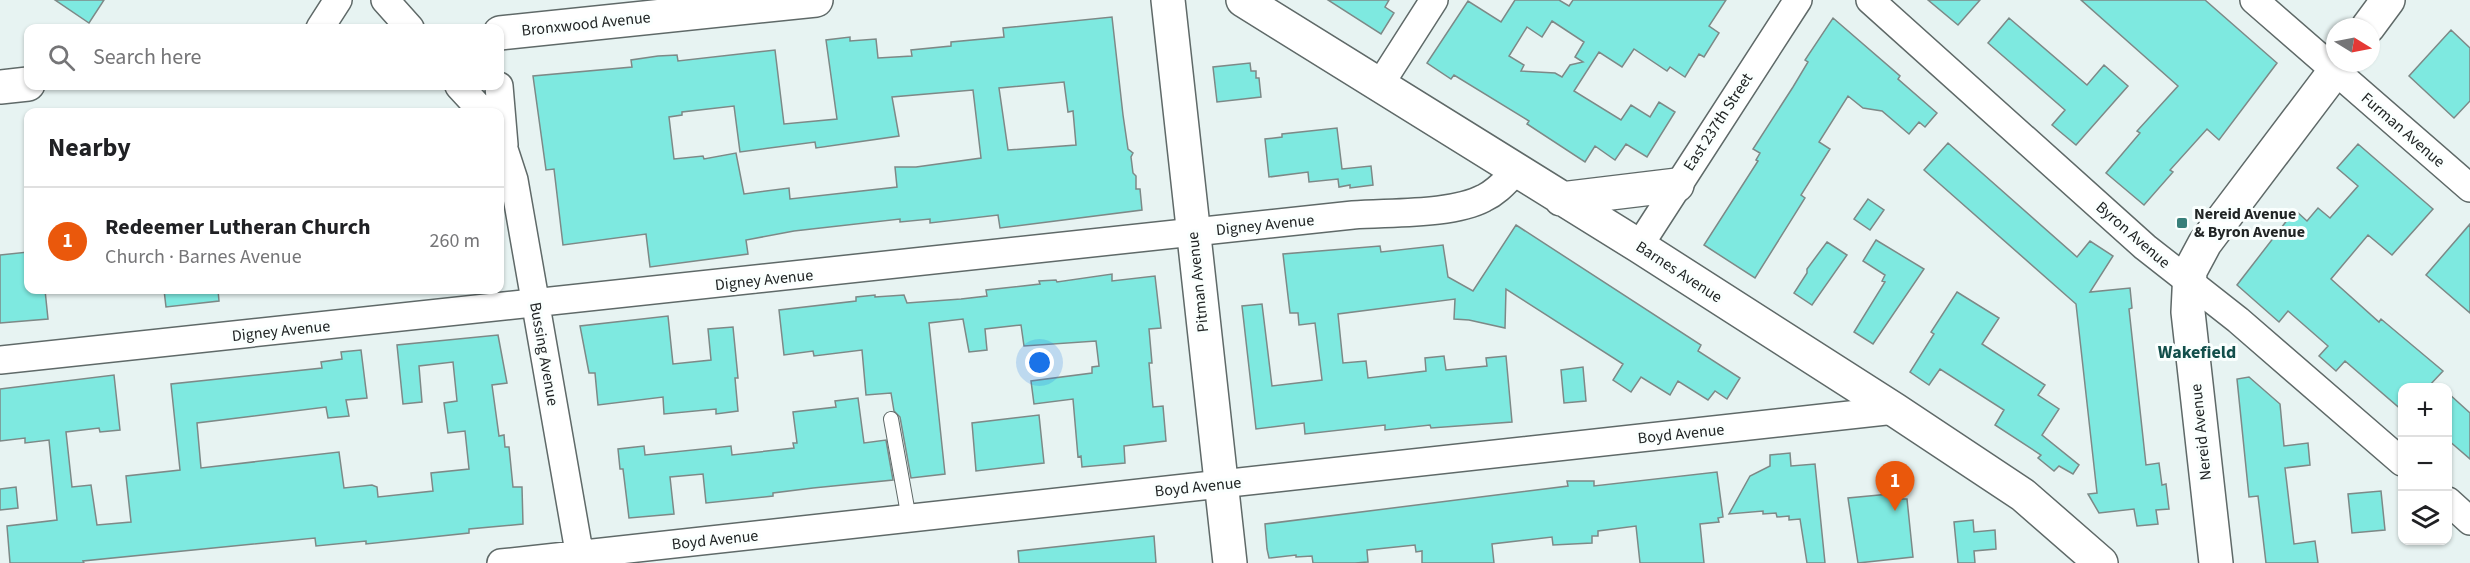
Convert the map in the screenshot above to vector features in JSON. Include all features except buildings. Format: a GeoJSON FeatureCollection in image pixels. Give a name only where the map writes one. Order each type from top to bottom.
{"type":"FeatureCollection","features":[{"type":"Feature","properties":{"kind":"street"},"geometry":{"type":"LineString","coordinates":[[323,24],[338,0]]}},
{"type":"Feature","properties":{"kind":"street"},"geometry":{"type":"LineString","coordinates":[[385,0],[406,24]]}},
{"type":"Feature","properties":{"kind":"street","name":"Bronxwood Avenue"},"geometry":{"type":"LineString","coordinates":[[504,32],[669,8],[816,0]]}},
{"type":"Feature","properties":{"kind":"street","name":"Pitman Avenue"},"geometry":{"type":"LineString","coordinates":[[1168,0],[1230,563]]}},
{"type":"Feature","properties":{"kind":"street","name":"Barnes Avenue"},"geometry":{"type":"LineString","coordinates":[[1243,0],[1639,246],[1895,410],[2023,495],[2102,563]]}},
{"type":"Feature","properties":{"kind":"street"},"geometry":{"type":"LineString","coordinates":[[1379,86],[1434,0]]}},
{"type":"Feature","properties":{"kind":"street","name":"East 237th Street"},"geometry":{"type":"LineString","coordinates":[[1639,246],[1798,0]]}},
{"type":"Feature","properties":{"kind":"street","name":"Byron Avenue"},"geometry":{"type":"LineString","coordinates":[[1870,0],[2145,247],[2238,320],[2398,458]]}},
{"type":"Feature","properties":{"kind":"street","name":"Furman Avenue"},"geometry":{"type":"LineString","coordinates":[[2254,0],[2326,57]]}},
{"type":"Feature","properties":{"kind":"street"},"geometry":{"type":"LineString","coordinates":[[2375,18],[2388,0]]}},
{"type":"Feature","properties":{"kind":"street","name":"Nereid Avenue"},"geometry":{"type":"LineString","coordinates":[[2216,563],[2188,312],[2188,282],[2193,262],[2205,243],[2334,72]]}},
{"type":"Feature","properties":{"kind":"street","name":"Furman Avenue"},"geometry":{"type":"LineString","coordinates":[[2343,72],[2470,188]]}},
{"type":"Feature","properties":{"kind":"street"},"geometry":{"type":"LineString","coordinates":[[0,87],[24,84]]}},
{"type":"Feature","properties":{"kind":"street"},"geometry":{"type":"LineString","coordinates":[[463,90],[479,108]]}},
{"type":"Feature","properties":{"kind":"street","name":"Bussing Avenue"},"geometry":{"type":"LineString","coordinates":[[499,90],[500,108]]}},
{"type":"Feature","properties":{"kind":"street","name":"Bussing Avenue"},"geometry":{"type":"LineString","coordinates":[[504,148],[514,180],[580,559]]}},
{"type":"Feature","properties":{"kind":"street","name":"Digney Avenue"},"geometry":{"type":"LineString","coordinates":[[0,360],[1353,215],[1450,209],[1485,198],[1497,190],[1516,171]]}},
{"type":"Feature","properties":{"kind":"street"},"geometry":{"type":"LineString","coordinates":[[1562,199],[1677,184]]}},
{"type":"Feature","properties":{"kind":"street","name":"Boyd Avenue"},"geometry":{"type":"LineString","coordinates":[[501,563],[580,559],[909,519],[1895,410]]}},
{"type":"Feature","properties":{"kind":"street"},"geometry":{"type":"LineString","coordinates":[[2452,505],[2470,521]]}},
{"type":"Feature","properties":{"kind":"lane"},"geometry":{"type":"LineString","coordinates":[[891,419],[909,519]]}},
{"type":"Feature","properties":{"kind":"place","name":"Nereid Avenue & Byron Avenue"},"geometry":{"type":"Point","coordinates":[2182,223]}},
{"type":"Feature","properties":{"kind":"place","name":"Redeemer Lutheran Church"},"geometry":{"type":"Point","coordinates":[1895,511]}},
{"type":"Feature","properties":{"kind":"district","name":"Wakefield"},"geometry":{"type":"Point","coordinates":[2197,352]}}]}
